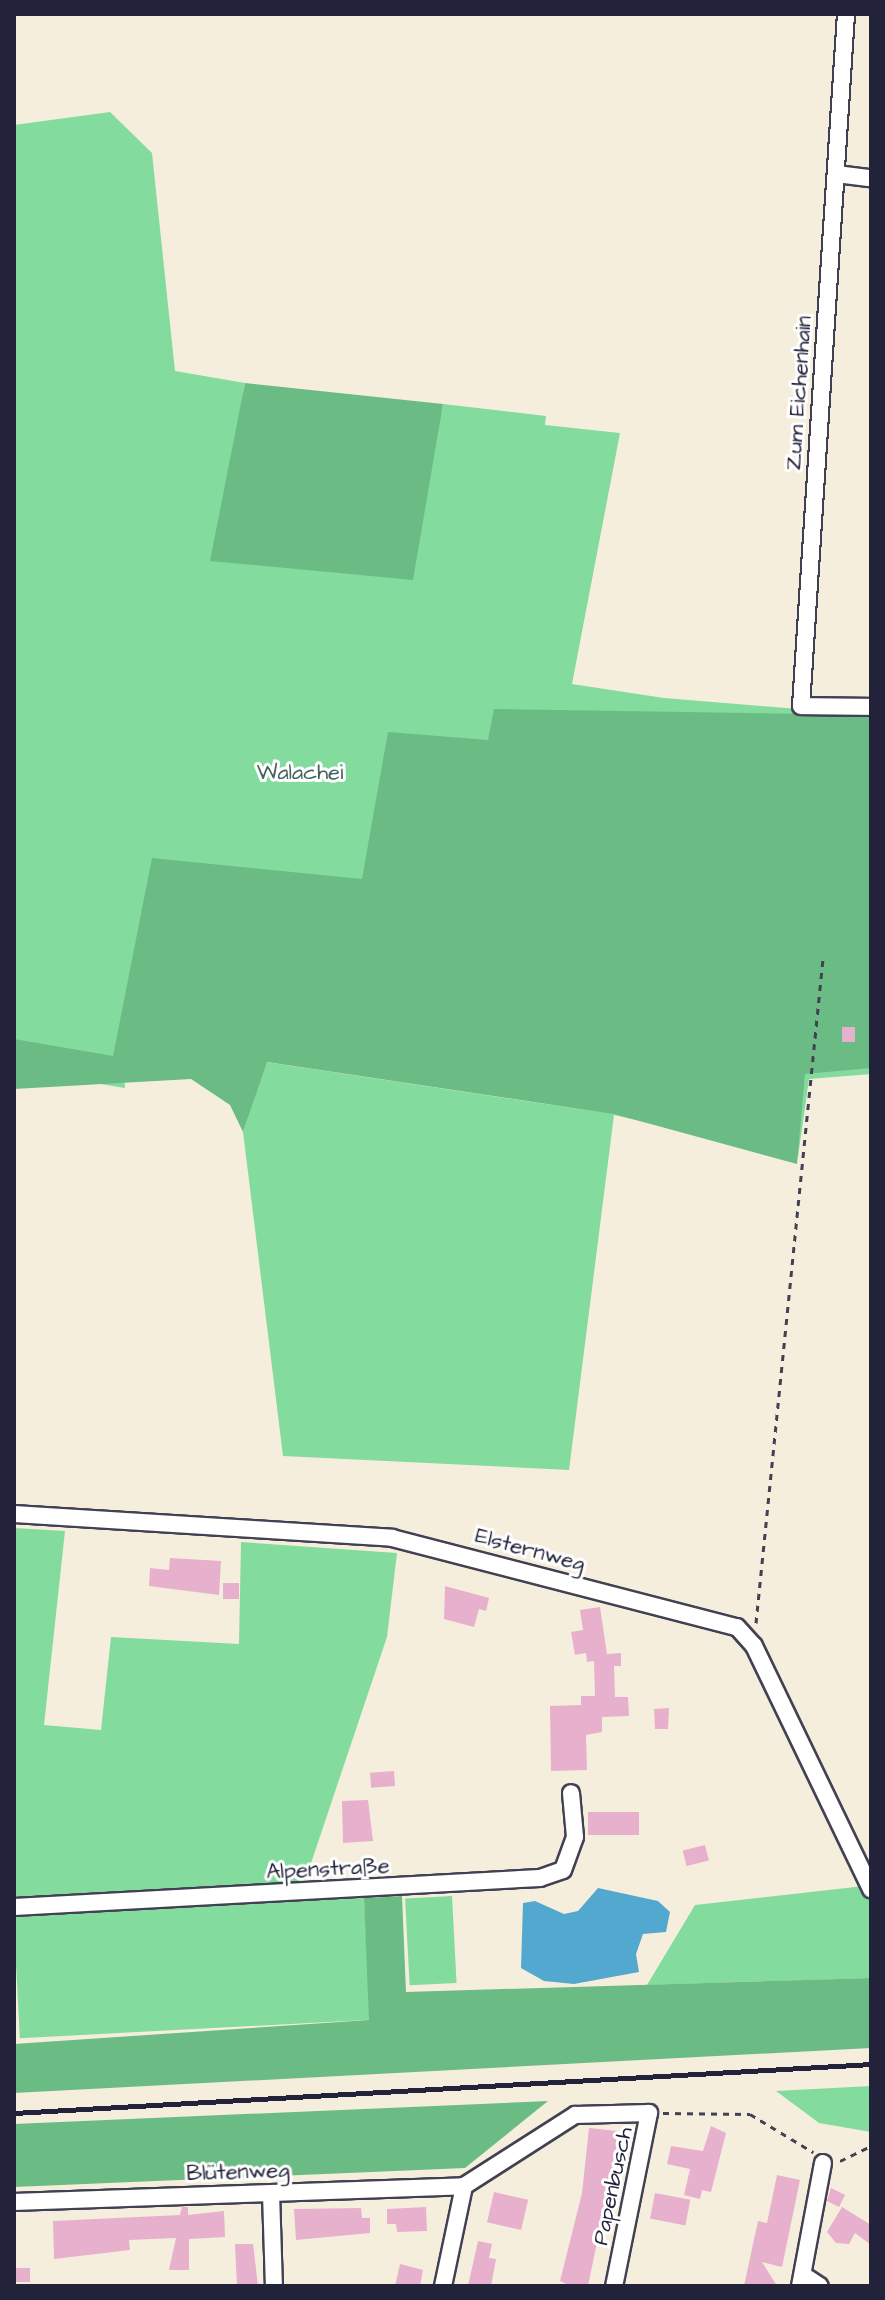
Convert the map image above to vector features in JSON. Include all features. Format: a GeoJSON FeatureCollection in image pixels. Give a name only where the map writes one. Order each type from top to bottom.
{"type":"FeatureCollection","features":[{"type":"Feature","properties":{"kind":"street","name":"Zum Eichenhain"},"geometry":{"type":"LineString","coordinates":[[846,14],[801,706],[871,707]]}},
{"type":"Feature","properties":{"kind":"street"},"geometry":{"type":"LineString","coordinates":[[836,174],[871,178]]}},
{"type":"Feature","properties":{"kind":"street","name":"Elsternweg"},"geometry":{"type":"LineString","coordinates":[[14,1514],[392,1538],[737,1627],[754,1646],[871,1889]]}},
{"type":"Feature","properties":{"kind":"street","name":"Alpenstraße"},"geometry":{"type":"LineString","coordinates":[[14,1907],[540,1878],[563,1870],[575,1837],[571,1793]]}},
{"type":"Feature","properties":{"kind":"street","name":"Papenbusch"},"geometry":{"type":"LineString","coordinates":[[464,2186],[575,2115],[649,2113],[614,2286]]}},
{"type":"Feature","properties":{"kind":"street"},"geometry":{"type":"LineString","coordinates":[[820,2286],[802,2281],[823,2167]]}},
{"type":"Feature","properties":{"kind":"street"},"geometry":{"type":"LineString","coordinates":[[443,2286],[464,2186]]}},
{"type":"Feature","properties":{"kind":"street","name":"Blütenweg"},"geometry":{"type":"LineString","coordinates":[[14,2202],[464,2186]]}},
{"type":"Feature","properties":{"kind":"street"},"geometry":{"type":"LineString","coordinates":[[271,2193],[274,2286]]}},
{"type":"Feature","properties":{"kind":"path"},"geometry":{"type":"LineString","coordinates":[[754,1646],[823,959]]}},
{"type":"Feature","properties":{"kind":"path"},"geometry":{"type":"LineString","coordinates":[[649,2113],[750,2114],[823,2167],[871,2146]]}},
{"type":"Feature","properties":{"kind":"green space","name":"Walachei"},"geometry":{"type":"Polygon","coordinates":[[[110,112],[152,153],[175,371],[245,383],[243,393],[441,414],[443,404],[546,416],[545,425],[620,433],[572,684],[664,698],[871,715],[871,1074],[809,1079],[798,1157],[614,1115],[569,1470],[283,1456],[243,1132],[266,1062],[599,1112],[122,1037],[125,1088],[14,1070],[14,125],[110,112]]]}},
{"type":"Feature","properties":{"kind":"green space"},"geometry":{"type":"Polygon","coordinates":[[[245,383],[443,404],[413,580],[210,561],[245,383]]]}},
{"type":"Feature","properties":{"kind":"green space"},"geometry":{"type":"Polygon","coordinates":[[[494,709],[871,715],[871,1068],[805,1074],[797,1164],[614,1114],[267,1062],[243,1132],[230,1105],[191,1079],[14,1089],[14,1039],[113,1056],[152,858],[362,879],[388,732],[488,740],[494,709]]]}},
{"type":"Feature","properties":{"kind":"green space"},"geometry":{"type":"Polygon","coordinates":[[[14,1528],[65,1531],[44,1725],[101,1730],[111,1637],[239,1644],[241,1542],[397,1553],[387,1637],[304,1884],[14,1900],[14,1528]]]}},
{"type":"Feature","properties":{"kind":"green space"},"geometry":{"type":"Polygon","coordinates":[[[864,1886],[871,1901],[871,1978],[647,1985],[695,1905],[864,1886]]]}},
{"type":"Feature","properties":{"kind":"green space"},"geometry":{"type":"Polygon","coordinates":[[[402,1896],[406,1992],[871,1978],[871,2048],[14,2093],[14,2044],[369,2020],[364,1898],[402,1896]]]}},
{"type":"Feature","properties":{"kind":"green space"},"geometry":{"type":"Polygon","coordinates":[[[452,1896],[457,1983],[410,1985],[405,1898],[452,1896]]]}},
{"type":"Feature","properties":{"kind":"green space"},"geometry":{"type":"Polygon","coordinates":[[[364,1898],[370,2020],[20,2038],[14,1916],[364,1898]]]}},
{"type":"Feature","properties":{"kind":"green space"},"geometry":{"type":"Polygon","coordinates":[[[871,2086],[871,2132],[819,2123],[776,2091],[871,2086]]]}},
{"type":"Feature","properties":{"kind":"green space"},"geometry":{"type":"Polygon","coordinates":[[[548,2101],[465,2168],[14,2187],[14,2124],[548,2101]]]}},
{"type":"Feature","properties":{"kind":"water"},"geometry":{"type":"Polygon","coordinates":[[[598,1888],[658,1901],[670,1912],[666,1932],[643,1934],[636,1954],[639,1972],[574,1984],[544,1981],[521,1968],[523,1903],[535,1901],[564,1914],[578,1911],[598,1888]]]}},
{"type":"Feature","properties":{"kind":"building"},"geometry":{"type":"Polygon","coordinates":[[[842,1027],[855,1027],[855,1042],[842,1042],[842,1027]]]}},
{"type":"Feature","properties":{"kind":"building"},"geometry":{"type":"Polygon","coordinates":[[[170,1558],[221,1561],[219,1595],[149,1586],[150,1568],[169,1570],[170,1558]]]}},
{"type":"Feature","properties":{"kind":"building"},"geometry":{"type":"Polygon","coordinates":[[[223,1583],[239,1583],[239,1599],[223,1599],[223,1583]]]}},
{"type":"Feature","properties":{"kind":"building"},"geometry":{"type":"Polygon","coordinates":[[[445,1586],[489,1598],[486,1611],[479,1609],[474,1627],[444,1619],[445,1586]]]}},
{"type":"Feature","properties":{"kind":"building"},"geometry":{"type":"Polygon","coordinates":[[[600,1607],[607,1654],[621,1653],[621,1666],[614,1666],[615,1697],[628,1697],[629,1716],[602,1717],[602,1732],[586,1735],[587,1770],[551,1771],[550,1706],[581,1705],[581,1696],[595,1696],[594,1661],[587,1662],[586,1653],[575,1655],[571,1632],[583,1630],[580,1610],[600,1607]]]}},
{"type":"Feature","properties":{"kind":"building"},"geometry":{"type":"Polygon","coordinates":[[[669,1708],[668,1729],[655,1729],[654,1709],[669,1708]]]}},
{"type":"Feature","properties":{"kind":"building"},"geometry":{"type":"Polygon","coordinates":[[[394,1771],[395,1786],[371,1788],[370,1773],[394,1771]]]}},
{"type":"Feature","properties":{"kind":"building"},"geometry":{"type":"Polygon","coordinates":[[[368,1800],[373,1841],[343,1843],[342,1801],[368,1800]]]}},
{"type":"Feature","properties":{"kind":"building"},"geometry":{"type":"Polygon","coordinates":[[[588,1812],[639,1812],[639,1835],[588,1835],[588,1812]]]}},
{"type":"Feature","properties":{"kind":"building"},"geometry":{"type":"Polygon","coordinates":[[[705,1845],[709,1861],[687,1866],[683,1851],[705,1845]]]}},
{"type":"Feature","properties":{"kind":"building"},"geometry":{"type":"Polygon","coordinates":[[[711,2126],[726,2133],[711,2192],[702,2190],[700,2199],[684,2195],[690,2169],[667,2164],[671,2146],[703,2151],[711,2126]]]}},
{"type":"Feature","properties":{"kind":"building"},"geometry":{"type":"Polygon","coordinates":[[[589,2128],[617,2131],[616,2150],[588,2286],[571,2286],[560,2281],[582,2193],[589,2128]]]}},
{"type":"Feature","properties":{"kind":"building"},"geometry":{"type":"Polygon","coordinates":[[[777,2175],[800,2180],[782,2267],[762,2262],[777,2286],[744,2286],[758,2221],[767,2223],[777,2175]]]}},
{"type":"Feature","properties":{"kind":"building"},"geometry":{"type":"Polygon","coordinates":[[[831,2188],[845,2195],[839,2207],[827,2201],[831,2188]]]}},
{"type":"Feature","properties":{"kind":"building"},"geometry":{"type":"Polygon","coordinates":[[[494,2192],[528,2200],[521,2230],[487,2222],[494,2192]]]}},
{"type":"Feature","properties":{"kind":"building"},"geometry":{"type":"Polygon","coordinates":[[[655,2193],[690,2200],[685,2225],[650,2219],[655,2193]]]}},
{"type":"Feature","properties":{"kind":"building"},"geometry":{"type":"Polygon","coordinates":[[[182,2207],[188,2207],[188,2215],[224,2211],[225,2237],[189,2239],[189,2270],[169,2270],[176,2238],[129,2240],[130,2250],[54,2259],[53,2221],[180,2215],[182,2207]]]}},
{"type":"Feature","properties":{"kind":"building"},"geometry":{"type":"Polygon","coordinates":[[[426,2207],[427,2231],[397,2232],[396,2224],[387,2224],[387,2209],[426,2207]]]}},
{"type":"Feature","properties":{"kind":"building"},"geometry":{"type":"Polygon","coordinates":[[[842,2207],[871,2225],[871,2245],[855,2233],[849,2244],[836,2243],[827,2232],[842,2207]]]}},
{"type":"Feature","properties":{"kind":"building"},"geometry":{"type":"Polygon","coordinates":[[[361,2208],[362,2218],[370,2218],[370,2233],[296,2240],[294,2209],[361,2208]]]}},
{"type":"Feature","properties":{"kind":"building"},"geometry":{"type":"Polygon","coordinates":[[[478,2241],[492,2244],[489,2258],[496,2259],[491,2286],[468,2286],[478,2241]]]}},
{"type":"Feature","properties":{"kind":"building"},"geometry":{"type":"Polygon","coordinates":[[[235,2244],[253,2244],[258,2286],[237,2286],[235,2244]]]}},
{"type":"Feature","properties":{"kind":"building"},"geometry":{"type":"Polygon","coordinates":[[[400,2264],[423,2270],[420,2286],[395,2286],[400,2264]]]}},
{"type":"Feature","properties":{"kind":"building"},"geometry":{"type":"Polygon","coordinates":[[[14,2268],[30,2268],[30,2282],[14,2282],[14,2268]]]}},
{"type":"Feature","properties":{"kind":"railway"},"geometry":{"type":"LineString","coordinates":[[14,2113],[871,2064]]}}]}
